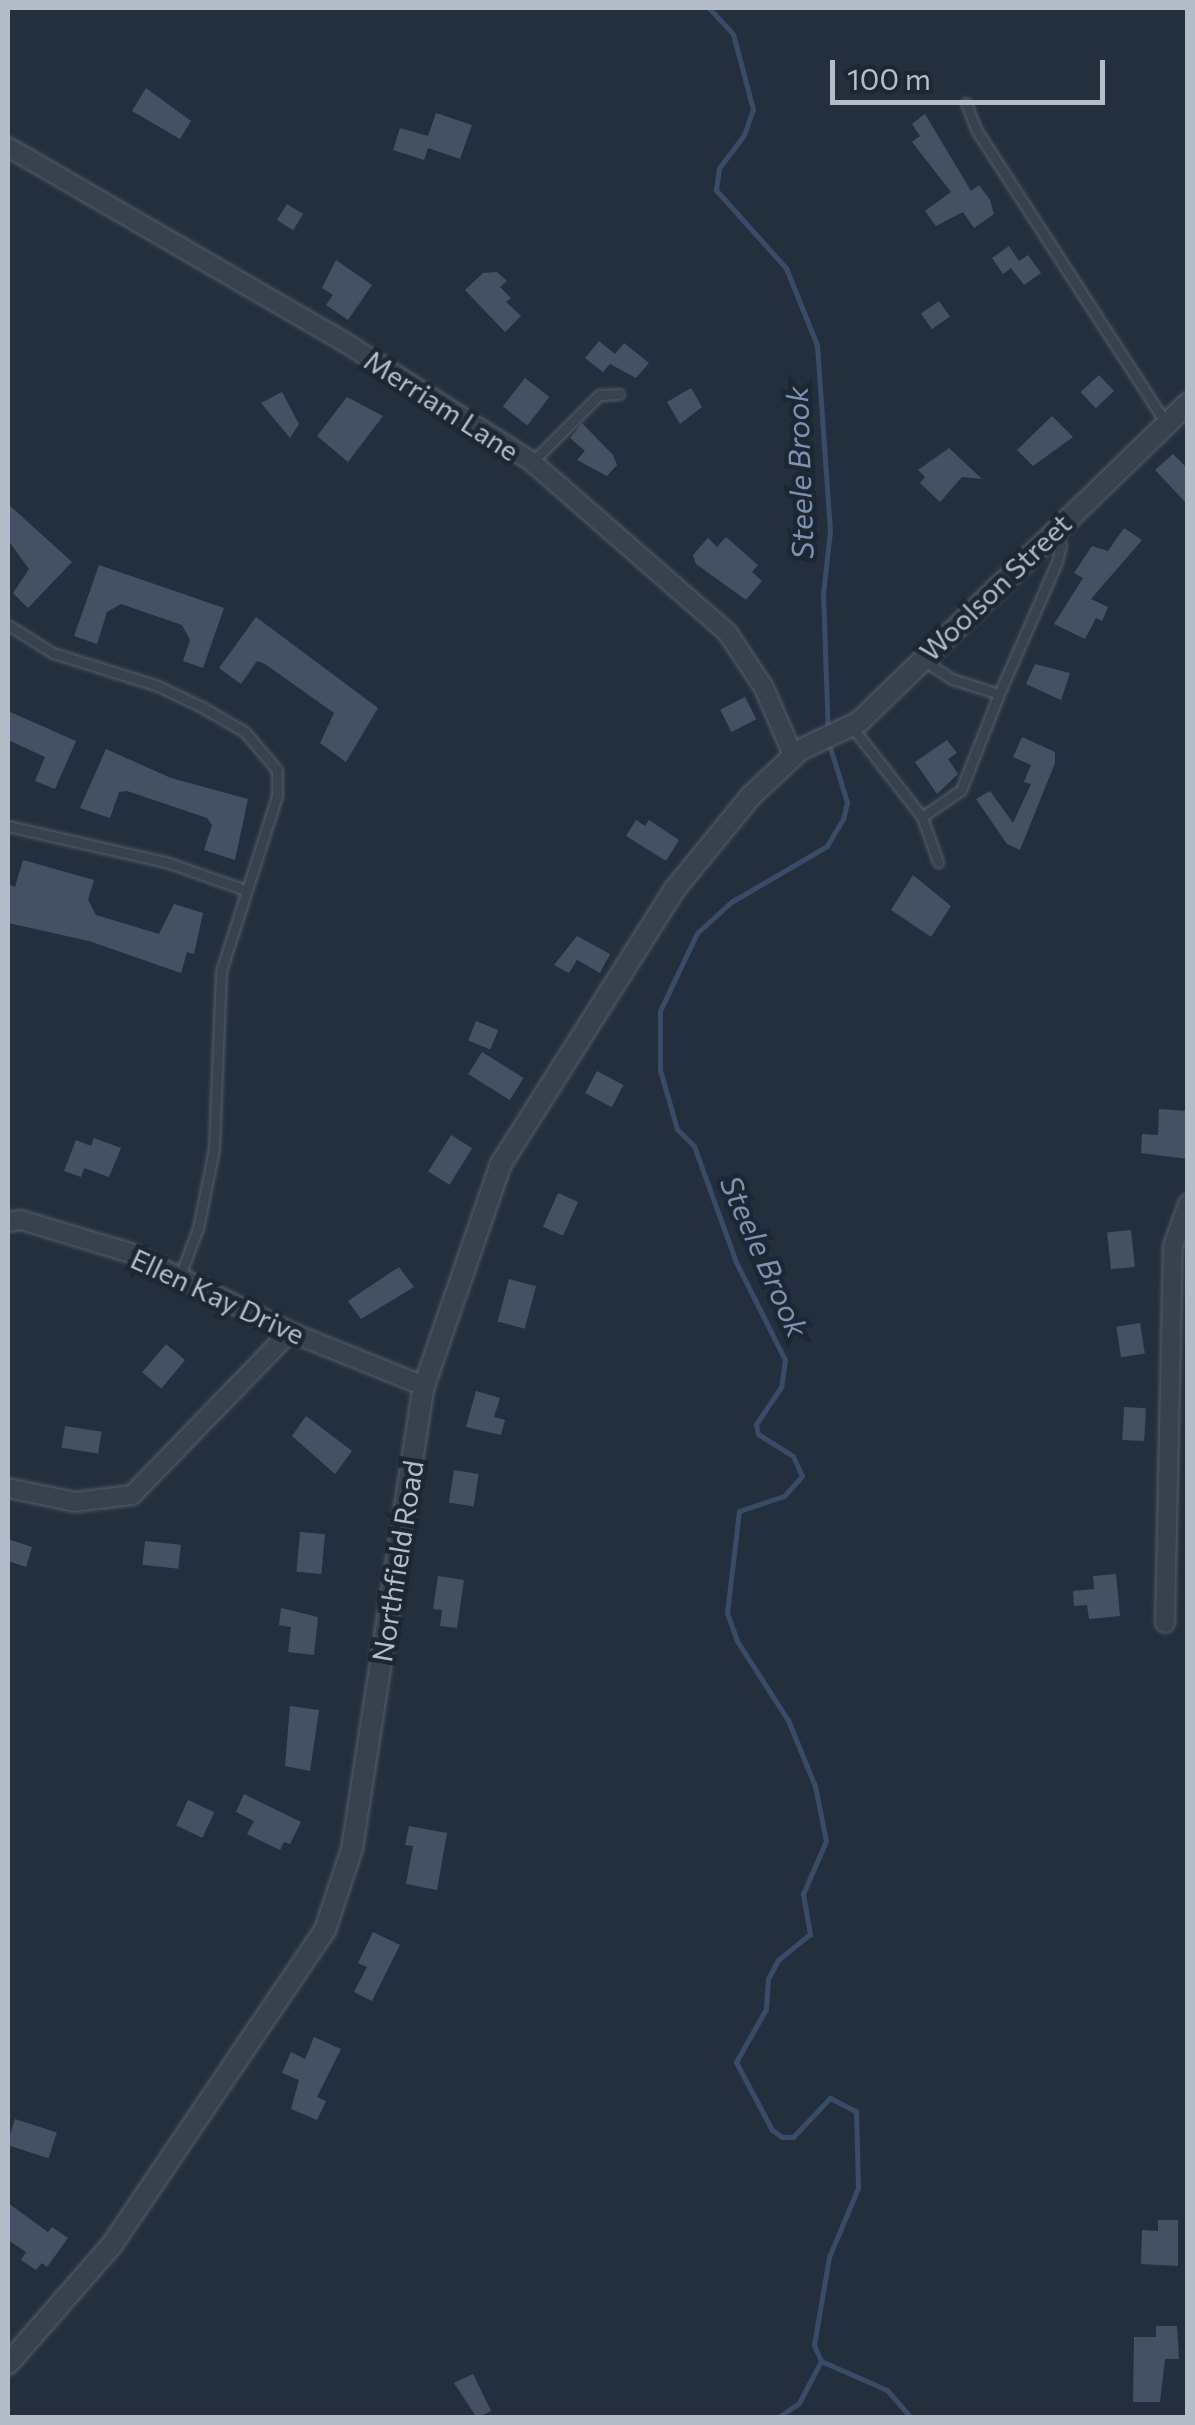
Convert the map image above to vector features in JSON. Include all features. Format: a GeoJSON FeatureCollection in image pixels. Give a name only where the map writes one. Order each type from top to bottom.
{"type":"FeatureCollection","features":[{"type":"Feature","properties":{"kind":"street","name":"Merriam Lane"},"geometry":{"type":"LineString","coordinates":[[8,146],[343,342],[532,462],[727,632],[801,750]]}},
{"type":"Feature","properties":{"kind":"street","name":"Woolson Street"},"geometry":{"type":"LineString","coordinates":[[801,750],[844,732],[1188,403]]}},
{"type":"Feature","properties":{"kind":"street","name":"Northfield Road"},"geometry":{"type":"LineString","coordinates":[[8,2364],[111,2246],[325,1930],[352,1849],[424,1386],[501,1164],[674,890],[751,796],[801,750]]}},
{"type":"Feature","properties":{"kind":"street"},"geometry":{"type":"LineString","coordinates":[[1165,1623],[1173,1246],[1188,1204]]}},
{"type":"Feature","properties":{"kind":"street","name":"Ellen Kay Drive"},"geometry":{"type":"LineString","coordinates":[[8,1222],[21,1220],[131,1253],[290,1332],[424,1386]]}},
{"type":"Feature","properties":{"kind":"street"},"geometry":{"type":"LineString","coordinates":[[8,1488],[102,1501],[132,1494],[156,1476],[290,1332]]}},
{"type":"Feature","properties":{"kind":"lane"},"geometry":{"type":"LineString","coordinates":[[966,103],[977,131],[1166,423]]}},
{"type":"Feature","properties":{"kind":"lane"},"geometry":{"type":"LineString","coordinates":[[532,462],[599,396],[619,394]]}},
{"type":"Feature","properties":{"kind":"lane"},"geometry":{"type":"LineString","coordinates":[[922,817],[944,808],[961,790],[1057,562],[1062,545],[1053,532]]}},
{"type":"Feature","properties":{"kind":"lane"},"geometry":{"type":"LineString","coordinates":[[8,625],[53,653],[158,686],[245,732],[277,770],[276,796],[221,972],[214,1149],[198,1228],[180,1277]]}},
{"type":"Feature","properties":{"kind":"lane"},"geometry":{"type":"LineString","coordinates":[[921,658],[952,679],[999,694]]}},
{"type":"Feature","properties":{"kind":"lane"},"geometry":{"type":"LineString","coordinates":[[844,732],[922,817],[938,862]]}},
{"type":"Feature","properties":{"kind":"lane"},"geometry":{"type":"LineString","coordinates":[[8,826],[169,863],[244,889]]}},
{"type":"Feature","properties":{"kind":"building"},"geometry":{"type":"Polygon","coordinates":[[[146,88],[191,121],[180,139],[132,111],[146,88]]]}},
{"type":"Feature","properties":{"kind":"building"},"geometry":{"type":"Polygon","coordinates":[[[436,113],[472,125],[460,159],[428,148],[424,160],[393,150],[400,128],[428,136],[436,113]]]}},
{"type":"Feature","properties":{"kind":"building"},"geometry":{"type":"Polygon","coordinates":[[[925,114],[971,191],[979,185],[990,200],[994,214],[974,228],[963,212],[936,226],[925,211],[951,192],[912,142],[920,136],[912,124],[925,114]]]}},
{"type":"Feature","properties":{"kind":"building"},"geometry":{"type":"Polygon","coordinates":[[[287,204],[303,214],[293,230],[277,220],[287,204]]]}},
{"type":"Feature","properties":{"kind":"building"},"geometry":{"type":"Polygon","coordinates":[[[1009,246],[1019,261],[1028,255],[1041,273],[1024,285],[1011,268],[1003,274],[992,258],[1009,246]]]}},
{"type":"Feature","properties":{"kind":"building"},"geometry":{"type":"Polygon","coordinates":[[[336,260],[372,285],[348,320],[326,305],[333,295],[322,288],[336,260]]]}},
{"type":"Feature","properties":{"kind":"building"},"geometry":{"type":"Polygon","coordinates":[[[497,272],[507,281],[500,287],[511,298],[506,302],[521,316],[505,332],[465,290],[483,273],[497,272]]]}},
{"type":"Feature","properties":{"kind":"building"},"geometry":{"type":"Polygon","coordinates":[[[939,301],[950,317],[932,329],[921,314],[939,301]]]}},
{"type":"Feature","properties":{"kind":"building"},"geometry":{"type":"Polygon","coordinates":[[[599,341],[615,354],[624,343],[649,363],[636,378],[610,364],[603,372],[585,358],[599,341]]]}},
{"type":"Feature","properties":{"kind":"building"},"geometry":{"type":"Polygon","coordinates":[[[1099,375],[1114,391],[1096,408],[1081,392],[1099,375]]]}},
{"type":"Feature","properties":{"kind":"building"},"geometry":{"type":"Polygon","coordinates":[[[525,378],[549,397],[527,425],[503,406],[525,378]]]}},
{"type":"Feature","properties":{"kind":"building"},"geometry":{"type":"Polygon","coordinates":[[[691,388],[702,407],[680,424],[667,402],[691,388]]]}},
{"type":"Feature","properties":{"kind":"building"},"geometry":{"type":"Polygon","coordinates":[[[282,392],[299,424],[290,438],[261,403],[282,392]]]}},
{"type":"Feature","properties":{"kind":"building"},"geometry":{"type":"Polygon","coordinates":[[[347,397],[383,416],[348,462],[317,436],[347,397]]]}},
{"type":"Feature","properties":{"kind":"building"},"geometry":{"type":"Polygon","coordinates":[[[1052,416],[1073,437],[1033,466],[1017,450],[1052,416]]]}},
{"type":"Feature","properties":{"kind":"building"},"geometry":{"type":"Polygon","coordinates":[[[582,423],[613,455],[617,465],[607,476],[577,460],[585,451],[570,438],[582,423]]]}},
{"type":"Feature","properties":{"kind":"building"},"geometry":{"type":"Polygon","coordinates":[[[949,448],[982,479],[962,477],[940,502],[920,483],[925,477],[918,470],[949,448]]]}},
{"type":"Feature","properties":{"kind":"building"},"geometry":{"type":"Polygon","coordinates":[[[1173,454],[1188,469],[1188,505],[1155,470],[1173,454]]]}},
{"type":"Feature","properties":{"kind":"building"},"geometry":{"type":"Polygon","coordinates":[[[8,504],[72,562],[28,608],[13,593],[29,569],[8,540],[8,504]]]}},
{"type":"Feature","properties":{"kind":"building"},"geometry":{"type":"Polygon","coordinates":[[[1124,528],[1142,540],[1091,599],[1108,607],[1102,621],[1096,618],[1085,639],[1054,624],[1083,578],[1074,573],[1092,546],[1108,551],[1124,528]]]}},
{"type":"Feature","properties":{"kind":"building"},"geometry":{"type":"Polygon","coordinates":[[[726,537],[758,565],[752,572],[762,581],[746,600],[696,564],[693,555],[708,538],[717,547],[726,537]]]}},
{"type":"Feature","properties":{"kind":"building"},"geometry":{"type":"Polygon","coordinates":[[[99,565],[224,608],[203,668],[183,661],[190,640],[182,625],[121,604],[107,612],[97,644],[74,636],[99,565]]]}},
{"type":"Feature","properties":{"kind":"building"},"geometry":{"type":"Polygon","coordinates":[[[256,617],[378,708],[346,762],[320,743],[334,713],[265,664],[257,661],[241,684],[219,668],[256,617]]]}},
{"type":"Feature","properties":{"kind":"building"},"geometry":{"type":"Polygon","coordinates":[[[1035,664],[1070,673],[1061,700],[1026,684],[1035,664]]]}},
{"type":"Feature","properties":{"kind":"building"},"geometry":{"type":"Polygon","coordinates":[[[745,697],[756,719],[731,732],[720,710],[745,697]]]}},
{"type":"Feature","properties":{"kind":"building"},"geometry":{"type":"Polygon","coordinates":[[[8,711],[76,741],[55,789],[35,781],[45,757],[8,740],[8,711]]]}},
{"type":"Feature","properties":{"kind":"building"},"geometry":{"type":"Polygon","coordinates":[[[1022,737],[1055,752],[1055,763],[1020,850],[1007,844],[976,799],[990,791],[1013,823],[1031,784],[1024,782],[1031,765],[1013,757],[1022,737]]]}},
{"type":"Feature","properties":{"kind":"building"},"geometry":{"type":"Polygon","coordinates":[[[947,740],[957,753],[948,759],[958,774],[937,794],[915,762],[947,740]]]}},
{"type":"Feature","properties":{"kind":"building"},"geometry":{"type":"Polygon","coordinates":[[[106,749],[171,778],[248,799],[235,860],[204,850],[212,825],[207,818],[127,791],[119,792],[110,818],[80,808],[106,749]]]}},
{"type":"Feature","properties":{"kind":"building"},"geometry":{"type":"Polygon","coordinates":[[[636,820],[645,826],[649,820],[679,840],[666,861],[626,836],[636,820]]]}},
{"type":"Feature","properties":{"kind":"building"},"geometry":{"type":"Polygon","coordinates":[[[23,860],[94,880],[88,900],[96,915],[159,934],[174,904],[203,913],[194,954],[187,952],[181,973],[89,941],[8,923],[8,884],[15,887],[23,860]]]}},
{"type":"Feature","properties":{"kind":"building"},"geometry":{"type":"Polygon","coordinates":[[[913,875],[951,906],[931,937],[891,910],[913,875]]]}},
{"type":"Feature","properties":{"kind":"building"},"geometry":{"type":"Polygon","coordinates":[[[577,936],[610,954],[600,973],[567,954],[577,960],[569,973],[554,965],[577,936]]]}},
{"type":"Feature","properties":{"kind":"building"},"geometry":{"type":"Polygon","coordinates":[[[476,1021],[498,1030],[490,1049],[468,1040],[476,1021]]]}},
{"type":"Feature","properties":{"kind":"building"},"geometry":{"type":"Polygon","coordinates":[[[482,1052],[524,1078],[510,1100],[468,1074],[482,1052]]]}},
{"type":"Feature","properties":{"kind":"building"},"geometry":{"type":"Polygon","coordinates":[[[597,1071],[623,1085],[612,1107],[585,1093],[597,1071]]]}},
{"type":"Feature","properties":{"kind":"building"},"geometry":{"type":"Polygon","coordinates":[[[1159,1109],[1188,1111],[1188,1159],[1141,1153],[1142,1134],[1158,1135],[1159,1109]]]}},
{"type":"Feature","properties":{"kind":"building"},"geometry":{"type":"Polygon","coordinates":[[[451,1135],[472,1148],[449,1185],[428,1171],[451,1135]]]}},
{"type":"Feature","properties":{"kind":"building"},"geometry":{"type":"Polygon","coordinates":[[[94,1138],[121,1148],[109,1177],[84,1168],[81,1177],[64,1171],[76,1140],[91,1146],[94,1138]]]}},
{"type":"Feature","properties":{"kind":"building"},"geometry":{"type":"Polygon","coordinates":[[[558,1193],[578,1202],[563,1236],[543,1227],[558,1193]]]}},
{"type":"Feature","properties":{"kind":"building"},"geometry":{"type":"Polygon","coordinates":[[[1131,1230],[1135,1267],[1111,1269],[1107,1233],[1131,1230]]]}},
{"type":"Feature","properties":{"kind":"building"},"geometry":{"type":"Polygon","coordinates":[[[399,1267],[414,1287],[361,1319],[348,1301],[399,1267]]]}},
{"type":"Feature","properties":{"kind":"building"},"geometry":{"type":"Polygon","coordinates":[[[509,1279],[536,1286],[525,1329],[498,1322],[509,1279]]]}},
{"type":"Feature","properties":{"kind":"building"},"geometry":{"type":"Polygon","coordinates":[[[1140,1323],[1145,1354],[1121,1357],[1116,1327],[1140,1323]]]}},
{"type":"Feature","properties":{"kind":"building"},"geometry":{"type":"Polygon","coordinates":[[[166,1344],[185,1360],[161,1388],[142,1372],[166,1344]]]}},
{"type":"Feature","properties":{"kind":"building"},"geometry":{"type":"Polygon","coordinates":[[[476,1391],[500,1398],[494,1417],[505,1420],[501,1435],[466,1427],[476,1391]]]}},
{"type":"Feature","properties":{"kind":"building"},"geometry":{"type":"Polygon","coordinates":[[[1124,1407],[1146,1408],[1144,1441],[1122,1440],[1124,1407]]]}},
{"type":"Feature","properties":{"kind":"building"},"geometry":{"type":"Polygon","coordinates":[[[306,1416],[352,1451],[335,1474],[292,1436],[306,1416]]]}},
{"type":"Feature","properties":{"kind":"building"},"geometry":{"type":"Polygon","coordinates":[[[65,1426],[102,1432],[98,1454],[62,1448],[65,1426]]]}},
{"type":"Feature","properties":{"kind":"building"},"geometry":{"type":"Polygon","coordinates":[[[454,1470],[479,1474],[474,1507],[449,1503],[454,1470]]]}},
{"type":"Feature","properties":{"kind":"building"},"geometry":{"type":"Polygon","coordinates":[[[300,1532],[325,1534],[321,1574],[297,1572],[300,1532]]]}},
{"type":"Feature","properties":{"kind":"building"},"geometry":{"type":"Polygon","coordinates":[[[8,1539],[32,1547],[26,1567],[8,1561],[8,1539]]]}},
{"type":"Feature","properties":{"kind":"building"},"geometry":{"type":"Polygon","coordinates":[[[145,1541],[181,1545],[178,1569],[142,1565],[145,1541]]]}},
{"type":"Feature","properties":{"kind":"building"},"geometry":{"type":"Polygon","coordinates":[[[1116,1574],[1120,1616],[1089,1619],[1087,1605],[1074,1606],[1073,1591],[1094,1589],[1093,1576],[1116,1574]]]}},
{"type":"Feature","properties":{"kind":"building"},"geometry":{"type":"Polygon","coordinates":[[[438,1576],[464,1580],[457,1628],[440,1626],[442,1610],[433,1609],[438,1576]]]}},
{"type":"Feature","properties":{"kind":"building"},"geometry":{"type":"Polygon","coordinates":[[[281,1608],[318,1617],[314,1655],[288,1652],[291,1627],[279,1625],[281,1608]]]}},
{"type":"Feature","properties":{"kind":"building"},"geometry":{"type":"Polygon","coordinates":[[[290,1706],[319,1710],[310,1771],[285,1766],[290,1706]]]}},
{"type":"Feature","properties":{"kind":"building"},"geometry":{"type":"Polygon","coordinates":[[[244,1794],[301,1822],[290,1844],[284,1842],[280,1850],[247,1834],[254,1821],[236,1812],[244,1794]]]}},
{"type":"Feature","properties":{"kind":"building"},"geometry":{"type":"Polygon","coordinates":[[[188,1800],[214,1812],[202,1838],[176,1825],[188,1800]]]}},
{"type":"Feature","properties":{"kind":"building"},"geometry":{"type":"Polygon","coordinates":[[[409,1826],[447,1833],[437,1890],[406,1884],[413,1846],[405,1845],[409,1826]]]}},
{"type":"Feature","properties":{"kind":"building"},"geometry":{"type":"Polygon","coordinates":[[[373,1932],[400,1945],[372,2001],[354,1992],[367,1967],[358,1963],[373,1932]]]}},
{"type":"Feature","properties":{"kind":"building"},"geometry":{"type":"Polygon","coordinates":[[[314,2037],[341,2049],[317,2097],[326,2101],[317,2120],[291,2109],[299,2080],[282,2073],[291,2052],[305,2059],[314,2037]]]}},
{"type":"Feature","properties":{"kind":"building"},"geometry":{"type":"Polygon","coordinates":[[[15,2119],[57,2133],[49,2158],[8,2145],[15,2119]]]}},
{"type":"Feature","properties":{"kind":"building"},"geometry":{"type":"Polygon","coordinates":[[[8,2203],[48,2232],[52,2227],[68,2238],[47,2267],[42,2263],[36,2270],[21,2260],[26,2252],[8,2240],[8,2203]]]}},
{"type":"Feature","properties":{"kind":"building"},"geometry":{"type":"Polygon","coordinates":[[[1158,2220],[1178,2220],[1178,2266],[1141,2264],[1142,2230],[1158,2231],[1158,2220]]]}},
{"type":"Feature","properties":{"kind":"building"},"geometry":{"type":"Polygon","coordinates":[[[1156,2326],[1177,2326],[1179,2359],[1165,2359],[1160,2402],[1133,2402],[1134,2337],[1156,2337],[1156,2326]]]}},
{"type":"Feature","properties":{"kind":"building"},"geometry":{"type":"Polygon","coordinates":[[[473,2374],[491,2411],[477,2418],[454,2383],[473,2374]]]}},
{"type":"Feature","properties":{"kind":"waterway","name":"Steele Brook"},"geometry":{"type":"LineString","coordinates":[[709,8],[733,34],[753,109],[744,135],[719,168],[716,190],[786,268],[817,345],[830,531],[823,593],[828,733]]}},
{"type":"Feature","properties":{"kind":"waterway","name":"Steele Brook"},"geometry":{"type":"LineString","coordinates":[[829,744],[847,802],[843,819],[827,846],[731,902],[697,933],[660,1011],[660,1070],[677,1129],[694,1146],[736,1262],[785,1360],[781,1387],[756,1424],[758,1434],[793,1456],[802,1476],[784,1496],[739,1511],[727,1613],[737,1641],[788,1720],[815,1786],[826,1841],[803,1894],[810,1934],[778,1960],[768,1979],[766,2009],[736,2062],[772,2130],[782,2137],[793,2137],[830,2098],[856,2111],[858,2188],[829,2257],[814,2345],[821,2361],[887,2390],[911,2418]]}},
{"type":"Feature","properties":{"kind":"waterway"},"geometry":{"type":"LineString","coordinates":[[777,2418],[799,2403],[821,2361]]}}]}
